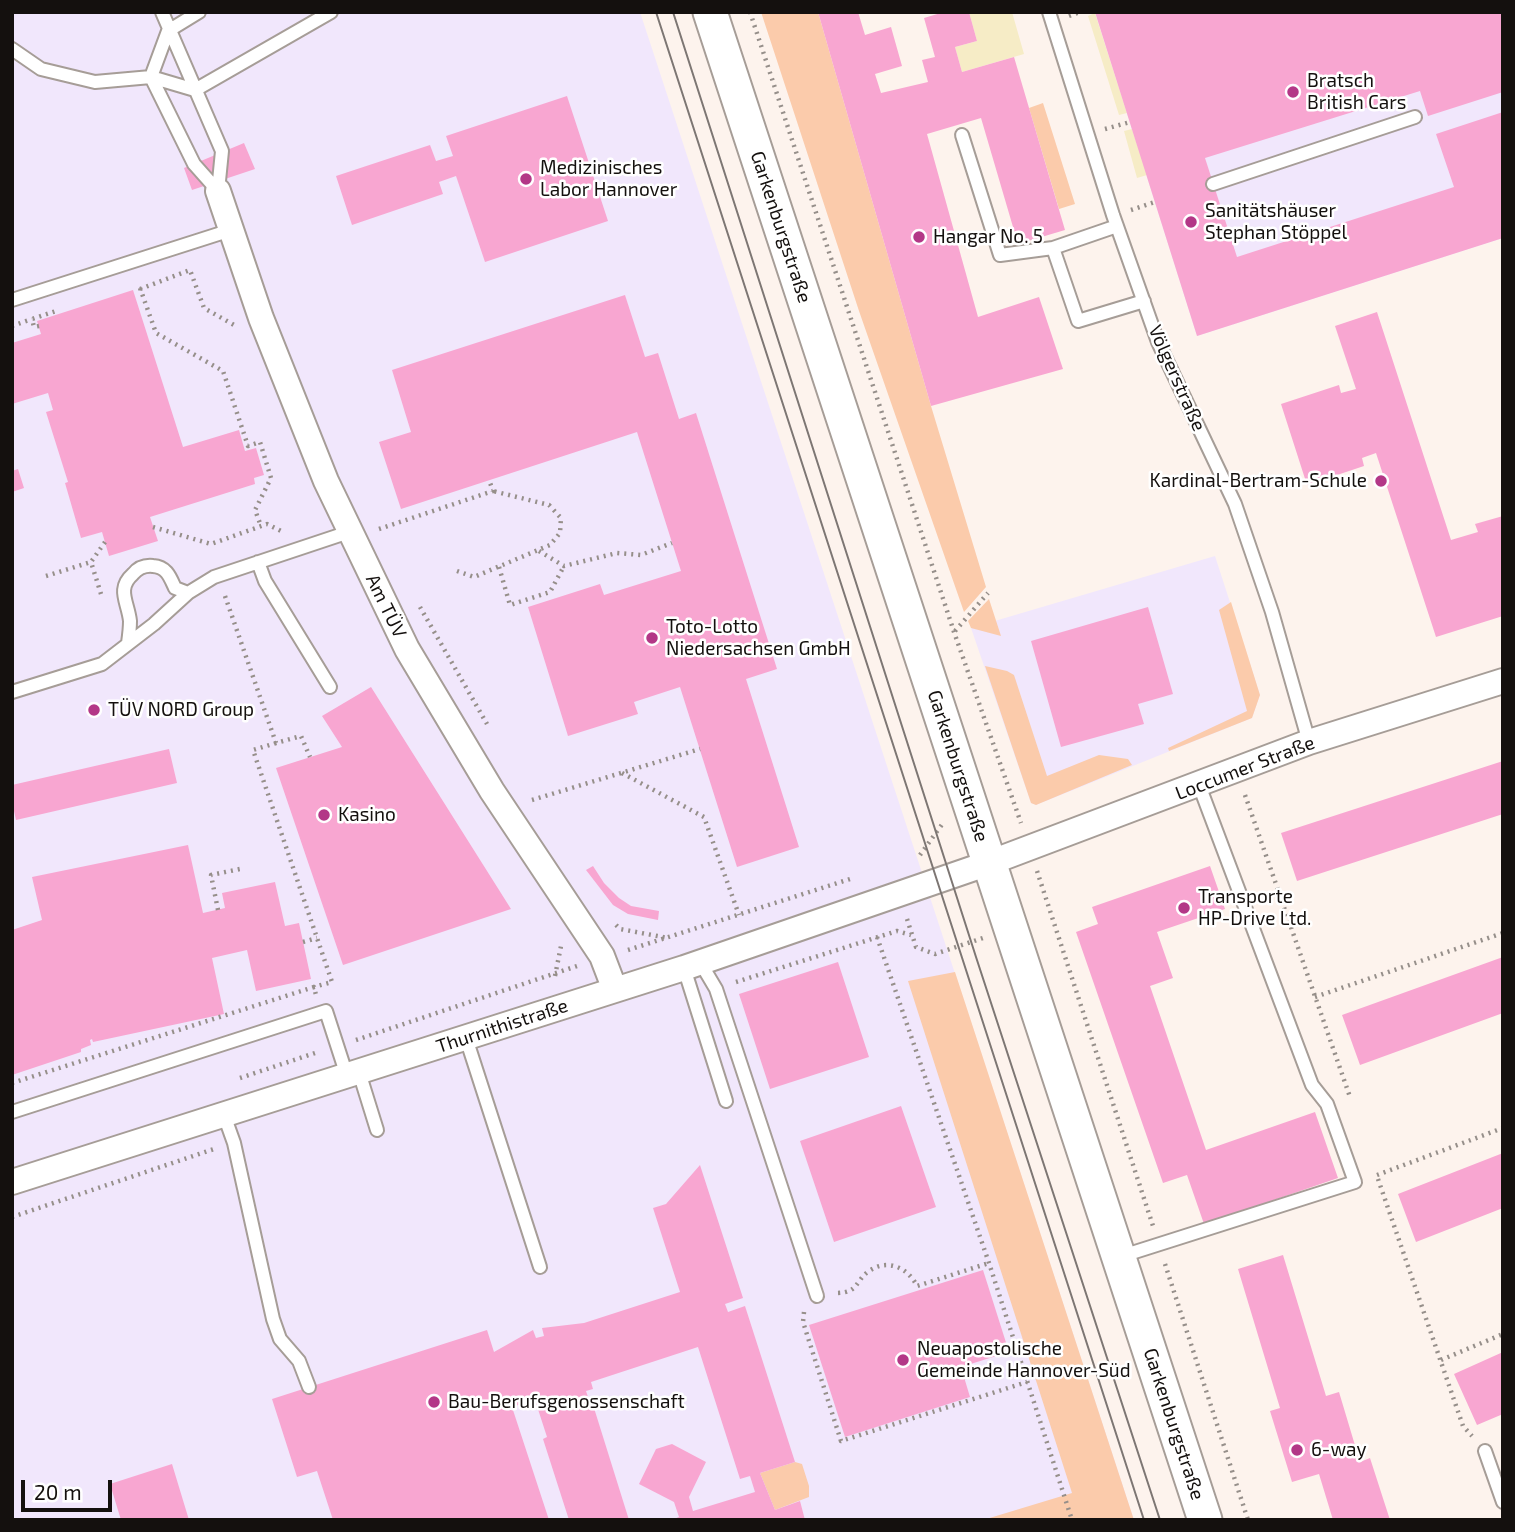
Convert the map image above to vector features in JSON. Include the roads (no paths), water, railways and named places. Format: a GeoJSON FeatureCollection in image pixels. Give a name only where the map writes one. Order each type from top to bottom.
{"type":"FeatureCollection","features":[{"type":"Feature","properties":{"kind":"main road","name":"Garkenburgstraße"},"geometry":{"type":"LineString","coordinates":[[710,12],[1205,1520]]}},
{"type":"Feature","properties":{"kind":"street","name":"Am TÜV"},"geometry":{"type":"LineString","coordinates":[[218,191],[261,318],[326,481],[407,649],[492,791],[602,956],[615,990]]}},
{"type":"Feature","properties":{"kind":"street","name":"Loccumer Straße"},"geometry":{"type":"LineString","coordinates":[[989,863],[1309,742],[1503,681]]}},
{"type":"Feature","properties":{"kind":"street","name":"Thurnithistraße"},"geometry":{"type":"LineString","coordinates":[[12,1182],[692,965],[989,863]]}},
{"type":"Feature","properties":{"kind":"lane"},"geometry":{"type":"LineString","coordinates":[[162,12],[222,150],[218,191]]}},
{"type":"Feature","properties":{"kind":"lane"},"geometry":{"type":"LineString","coordinates":[[199,12],[168,31],[151,77],[194,164],[218,191]]}},
{"type":"Feature","properties":{"kind":"lane"},"geometry":{"type":"LineString","coordinates":[[12,49],[41,69],[95,82],[151,77],[195,90],[331,12]]}},
{"type":"Feature","properties":{"kind":"lane","name":"Völgerstraße"},"geometry":{"type":"LineString","coordinates":[[1049,12],[1117,226],[1158,342],[1235,504],[1272,612],[1309,742]]}},
{"type":"Feature","properties":{"kind":"lane"},"geometry":{"type":"LineString","coordinates":[[1213,184],[1415,117]]}},
{"type":"Feature","properties":{"kind":"lane"},"geometry":{"type":"LineString","coordinates":[[962,135],[1000,255],[1053,248],[1117,226]]}},
{"type":"Feature","properties":{"kind":"lane"},"geometry":{"type":"LineString","coordinates":[[12,300],[231,230]]}},
{"type":"Feature","properties":{"kind":"lane"},"geometry":{"type":"LineString","coordinates":[[1053,248],[1079,321],[1144,300]]}},
{"type":"Feature","properties":{"kind":"lane"},"geometry":{"type":"LineString","coordinates":[[12,692],[102,664],[154,624],[188,593],[220,575],[349,532]]}},
{"type":"Feature","properties":{"kind":"lane"},"geometry":{"type":"LineString","coordinates":[[258,562],[265,581],[330,687]]}},
{"type":"Feature","properties":{"kind":"lane"},"geometry":{"type":"LineString","coordinates":[[128,643],[130,620],[122,596],[126,580],[138,568],[159,567],[169,573],[175,588],[188,593]]}},
{"type":"Feature","properties":{"kind":"lane"},"geometry":{"type":"LineString","coordinates":[[1119,1257],[1355,1182],[1327,1104],[1312,1085],[1199,785]]}},
{"type":"Feature","properties":{"kind":"lane"},"geometry":{"type":"LineString","coordinates":[[692,965],[726,1101]]}},
{"type":"Feature","properties":{"kind":"lane"},"geometry":{"type":"LineString","coordinates":[[692,965],[716,989],[817,1296]]}},
{"type":"Feature","properties":{"kind":"lane"},"geometry":{"type":"LineString","coordinates":[[12,1112],[326,1011],[377,1130]]}},
{"type":"Feature","properties":{"kind":"lane"},"geometry":{"type":"LineString","coordinates":[[466,1038],[540,1268]]}},
{"type":"Feature","properties":{"kind":"lane"},"geometry":{"type":"LineString","coordinates":[[224,1115],[233,1143],[273,1318],[281,1339],[299,1361],[309,1387]]}},
{"type":"Feature","properties":{"kind":"lane"},"geometry":{"type":"LineString","coordinates":[[1485,1451],[1503,1502]]}},
{"type":"Feature","properties":{"kind":"tram line"},"geometry":{"type":"LineString","coordinates":[[656,12],[1144,1520]]}},
{"type":"Feature","properties":{"kind":"tram line"},"geometry":{"type":"LineString","coordinates":[[673,12],[1160,1520]]}},
{"type":"Feature","properties":{"kind":"place","name":"Bratsch British Cars"},"geometry":{"type":"Point","coordinates":[1293,92]}},
{"type":"Feature","properties":{"kind":"place","name":"Medizinisches Labor Hannover"},"geometry":{"type":"Point","coordinates":[526,179]}},
{"type":"Feature","properties":{"kind":"place","name":"Sanitätshäuser Stephan Stöppel"},"geometry":{"type":"Point","coordinates":[1191,222]}},
{"type":"Feature","properties":{"kind":"place","name":"Hangar No. 5"},"geometry":{"type":"Point","coordinates":[919,237]}},
{"type":"Feature","properties":{"kind":"place","name":"Kardinal-Bertram-Schule"},"geometry":{"type":"Point","coordinates":[1381,481]}},
{"type":"Feature","properties":{"kind":"place","name":"Toto-Lotto Niedersachsen GmbH"},"geometry":{"type":"Point","coordinates":[652,638]}},
{"type":"Feature","properties":{"kind":"place","name":"TÜV NORD Group"},"geometry":{"type":"Point","coordinates":[94,710]}},
{"type":"Feature","properties":{"kind":"place","name":"Kasino"},"geometry":{"type":"Point","coordinates":[324,815]}},
{"type":"Feature","properties":{"kind":"place","name":"Transporte HP-Drive Ltd."},"geometry":{"type":"Point","coordinates":[1184,908]}},
{"type":"Feature","properties":{"kind":"place","name":"Neuapostolische Gemeinde Hannover-Süd"},"geometry":{"type":"Point","coordinates":[903,1360]}},
{"type":"Feature","properties":{"kind":"place","name":"Bau-Berufsgenossenschaft"},"geometry":{"type":"Point","coordinates":[434,1402]}},
{"type":"Feature","properties":{"kind":"place","name":"6-way"},"geometry":{"type":"Point","coordinates":[1297,1450]}}]}
